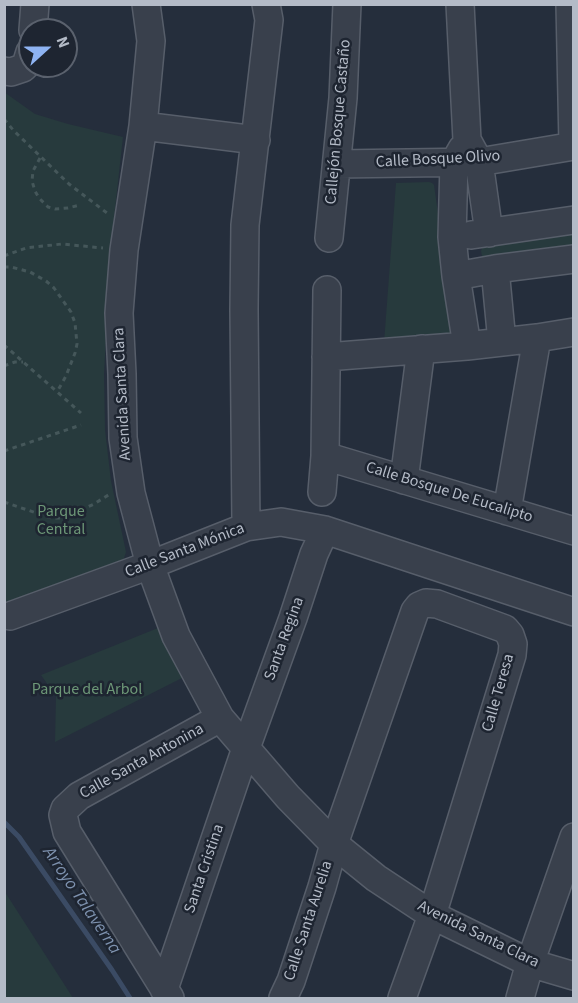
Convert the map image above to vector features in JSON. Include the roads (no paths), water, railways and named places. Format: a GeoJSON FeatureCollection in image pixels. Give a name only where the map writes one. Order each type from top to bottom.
{"type":"FeatureCollection","features":[{"type":"Feature","properties":{"kind":"street","name":"Avenida Santa Clara"},"geometry":{"type":"LineString","coordinates":[[146,4],[151,40],[143,126],[126,239],[120,313],[123,438],[131,493],[150,565],[176,636],[220,718],[288,797],[334,844],[376,878],[432,915],[530,963],[573,976]]}},
{"type":"Feature","properties":{"kind":"street"},"geometry":{"type":"LineString","coordinates":[[246,526],[245,235],[269,20],[266,4]]}},
{"type":"Feature","properties":{"kind":"street","name":"Callejón Bosque Castaño"},"geometry":{"type":"LineString","coordinates":[[329,238],[343,98],[347,4]]}},
{"type":"Feature","properties":{"kind":"street"},"geometry":{"type":"LineString","coordinates":[[460,4],[467,155],[452,237],[467,346]]}},
{"type":"Feature","properties":{"kind":"street"},"geometry":{"type":"LineString","coordinates":[[570,4],[573,146]]}},
{"type":"Feature","properties":{"kind":"street"},"geometry":{"type":"LineString","coordinates":[[143,126],[256,140]]}},
{"type":"Feature","properties":{"kind":"street","name":"Calle Bosque Olivo"},"geometry":{"type":"LineString","coordinates":[[337,164],[573,146]]}},
{"type":"Feature","properties":{"kind":"street"},"geometry":{"type":"LineString","coordinates":[[467,155],[489,233]]}},
{"type":"Feature","properties":{"kind":"street"},"geometry":{"type":"LineString","coordinates":[[452,237],[573,220]]}},
{"type":"Feature","properties":{"kind":"street"},"geometry":{"type":"LineString","coordinates":[[456,276],[573,260]]}},
{"type":"Feature","properties":{"kind":"street"},"geometry":{"type":"LineString","coordinates":[[495,269],[502,342]]}},
{"type":"Feature","properties":{"kind":"street"},"geometry":{"type":"LineString","coordinates":[[322,492],[325,456],[327,290]]}},
{"type":"Feature","properties":{"kind":"street"},"geometry":{"type":"LineString","coordinates":[[326,357],[467,346],[573,332]]}},
{"type":"Feature","properties":{"kind":"street"},"geometry":{"type":"LineString","coordinates":[[507,511],[537,338]]}},
{"type":"Feature","properties":{"kind":"street"},"geometry":{"type":"LineString","coordinates":[[404,480],[421,349]]}},
{"type":"Feature","properties":{"kind":"street","name":"Calle Bosque De Eucalipto"},"geometry":{"type":"LineString","coordinates":[[325,456],[573,531]]}},
{"type":"Feature","properties":{"kind":"street","name":"Calle Santa Mónica"},"geometry":{"type":"LineString","coordinates":[[10,616],[150,565],[246,526],[281,522],[325,530],[573,612]]}},
{"type":"Feature","properties":{"kind":"street","name":"Santa Regina"},"geometry":{"type":"LineString","coordinates":[[246,748],[314,554],[325,530]]}},
{"type":"Feature","properties":{"kind":"street","name":"Calle Teresa"},"geometry":{"type":"LineString","coordinates":[[334,844],[415,611],[426,603],[437,604],[505,629],[513,644],[512,655],[432,915]]}},
{"type":"Feature","properties":{"kind":"street","name":"Calle Santa Antonina"},"geometry":{"type":"LineString","coordinates":[[167,994],[68,832],[63,815],[65,809],[79,796],[220,718]]}},
{"type":"Feature","properties":{"kind":"street","name":"Santa Cristina"},"geometry":{"type":"LineString","coordinates":[[167,994],[246,748]]}},
{"type":"Feature","properties":{"kind":"street"},"geometry":{"type":"LineString","coordinates":[[520,999],[573,837]]}},
{"type":"Feature","properties":{"kind":"street","name":"Calle Santa Aurelia"},"geometry":{"type":"LineString","coordinates":[[283,999],[314,914],[334,844]]}},
{"type":"Feature","properties":{"kind":"street"},"geometry":{"type":"LineString","coordinates":[[402,999],[432,915]]}},
{"type":"Feature","properties":{"kind":"waterway","name":"Arroyo Talaverna"},"geometry":{"type":"LineString","coordinates":[[4,822],[19,837],[130,998]]}},
{"type":"Feature","properties":{"kind":"park label","name":"Parque Central"},"geometry":{"type":"Point","coordinates":[61,521]}},
{"type":"Feature","properties":{"kind":"park label","name":"Parque del Arbol"},"geometry":{"type":"Point","coordinates":[87,690]}}]}
